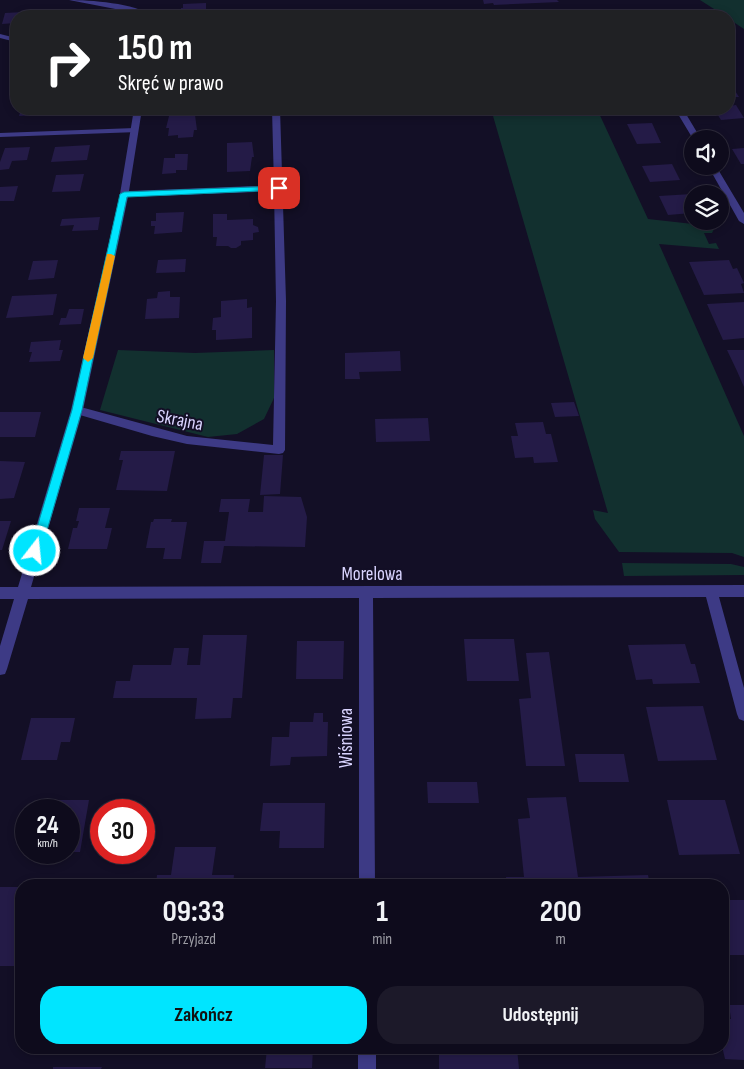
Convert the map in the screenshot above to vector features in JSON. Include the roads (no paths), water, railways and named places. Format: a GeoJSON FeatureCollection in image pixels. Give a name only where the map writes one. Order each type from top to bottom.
{"type":"FeatureCollection","features":[{"type":"Feature","properties":{"kind":"street"},"geometry":{"type":"LineString","coordinates":[[72,0],[132,10]]}},
{"type":"Feature","properties":{"kind":"street"},"geometry":{"type":"LineString","coordinates":[[0,669],[77,410],[124,194],[137,115]]}},
{"type":"Feature","properties":{"kind":"street"},"geometry":{"type":"LineString","coordinates":[[124,194],[279,188],[276,115]]}},
{"type":"Feature","properties":{"kind":"street"},"geometry":{"type":"LineString","coordinates":[[683,115],[692,130]]}},
{"type":"Feature","properties":{"kind":"street"},"geometry":{"type":"LineString","coordinates":[[0,135],[136,130]]}},
{"type":"Feature","properties":{"kind":"street"},"geometry":{"type":"LineString","coordinates":[[717,175],[744,221]]}},
{"type":"Feature","properties":{"kind":"street","name":"Skrajna"},"geometry":{"type":"LineString","coordinates":[[77,410],[187,440],[279,450],[279,188]]}},
{"type":"Feature","properties":{"kind":"street"},"geometry":{"type":"LineString","coordinates":[[711,591],[744,714]]}},
{"type":"Feature","properties":{"kind":"street","name":"Morelowa"},"geometry":{"type":"LineString","coordinates":[[0,593],[744,591]]}},
{"type":"Feature","properties":{"kind":"street","name":"Wiśniowa"},"geometry":{"type":"LineString","coordinates":[[366,592],[367,879]]}},
{"type":"Feature","properties":{"kind":"street"},"geometry":{"type":"LineString","coordinates":[[367,1054],[367,1069]]}}]}
